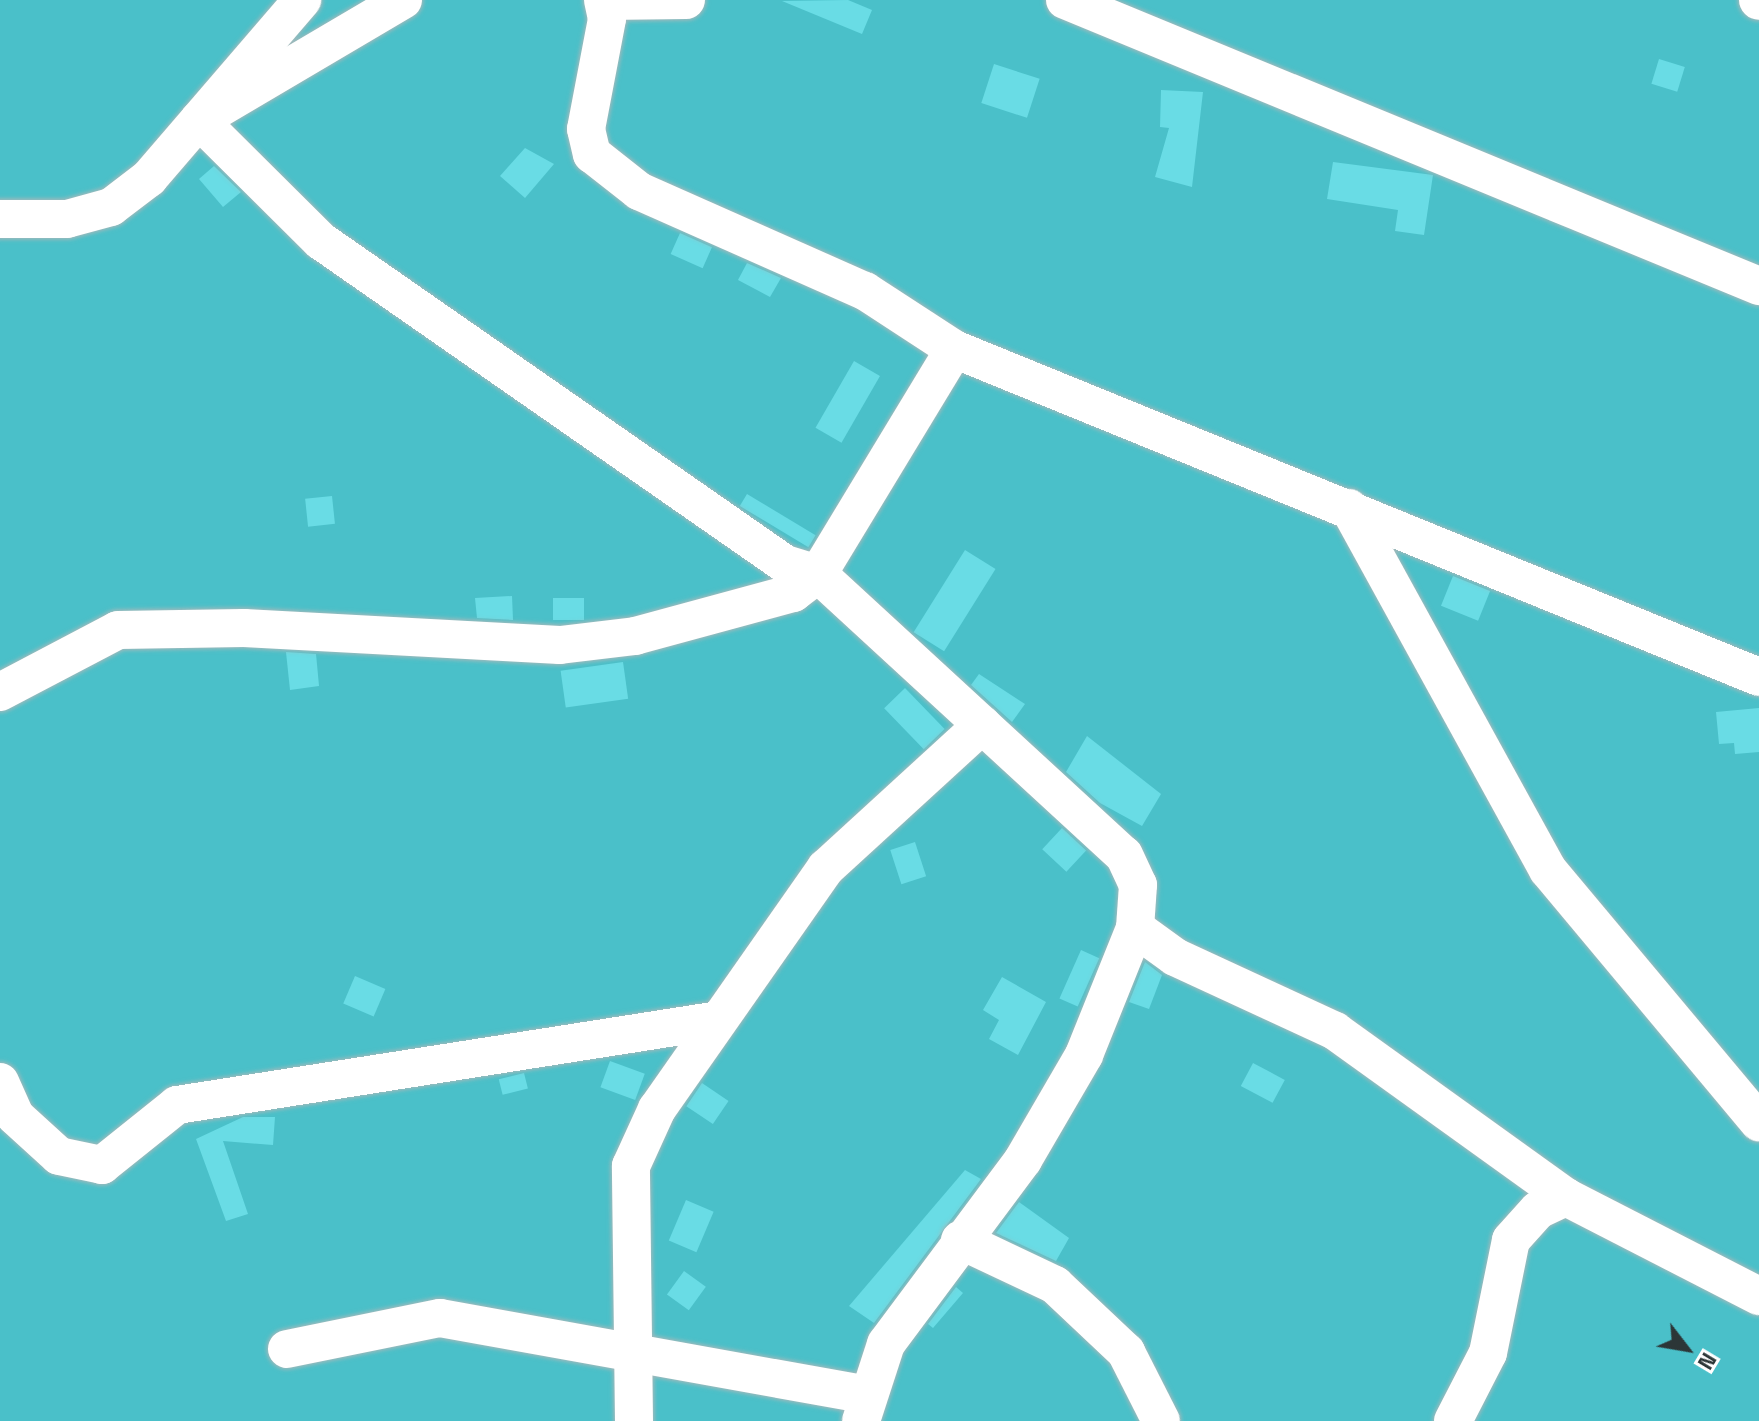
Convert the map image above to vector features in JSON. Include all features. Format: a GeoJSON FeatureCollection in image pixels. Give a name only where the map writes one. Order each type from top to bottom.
{"type":"FeatureCollection","features":[{"type":"Feature","properties":{"kind":"street"},"geometry":{"type":"LineString","coordinates":[[0,219],[67,219],[111,207],[149,178],[302,0]]}},
{"type":"Feature","properties":{"kind":"street"},"geometry":{"type":"LineString","coordinates":[[199,120],[403,0]]}},
{"type":"Feature","properties":{"kind":"street"},"geometry":{"type":"LineString","coordinates":[[686,0],[604,0],[607,19],[586,129],[592,154],[639,191],[865,291],[954,349],[1349,508],[1518,585],[1759,677]]}},
{"type":"Feature","properties":{"kind":"street"},"geometry":{"type":"LineString","coordinates":[[1065,0],[1759,286]]}},
{"type":"Feature","properties":{"kind":"street"},"geometry":{"type":"LineString","coordinates":[[199,120],[321,241],[785,564],[818,574],[1124,855],[1138,885],[1135,928],[1084,1055],[1023,1160],[960,1240],[886,1344],[862,1408],[634,1354],[440,1318],[287,1349]]}},
{"type":"Feature","properties":{"kind":"street"},"geometry":{"type":"LineString","coordinates":[[0,692],[118,630],[244,628],[560,645],[635,636],[755,605],[818,574],[954,349]]}},
{"type":"Feature","properties":{"kind":"street"},"geometry":{"type":"LineString","coordinates":[[1349,508],[1548,870],[1759,1122]]}},
{"type":"Feature","properties":{"kind":"street"},"geometry":{"type":"LineString","coordinates":[[634,1421],[631,1166],[713,1021],[837,857],[982,725]]}},
{"type":"Feature","properties":{"kind":"street"},"geometry":{"type":"LineString","coordinates":[[1135,928],[1175,957],[1335,1031],[1566,1197],[1759,1296]]}},
{"type":"Feature","properties":{"kind":"street"},"geometry":{"type":"LineString","coordinates":[[0,1082],[15,1116],[59,1156],[102,1165],[177,1105],[713,1021]]}},
{"type":"Feature","properties":{"kind":"street"},"geometry":{"type":"LineString","coordinates":[[1453,1421],[1492,1340],[1511,1240],[1538,1210],[1566,1197]]}},
{"type":"Feature","properties":{"kind":"street"},"geometry":{"type":"LineString","coordinates":[[960,1240],[1055,1285],[1126,1352],[1161,1421]]}},
{"type":"Feature","properties":{"kind":"shaded area"},"geometry":{"type":"Polygon","coordinates":[[[0,0],[1759,0],[1759,1421],[0,1421],[0,0]]]}},
{"type":"Feature","properties":{"kind":"building"},"geometry":{"type":"Polygon","coordinates":[[[848,0],[872,10],[862,34],[782,1],[848,0]]]}},
{"type":"Feature","properties":{"kind":"building"},"geometry":{"type":"Polygon","coordinates":[[[1659,59],[1685,67],[1677,92],[1651,84],[1659,59]]]}},
{"type":"Feature","properties":{"kind":"building"},"geometry":{"type":"Polygon","coordinates":[[[994,64],[1040,79],[1027,118],[981,103],[994,64]]]}},
{"type":"Feature","properties":{"kind":"building"},"geometry":{"type":"Polygon","coordinates":[[[1161,90],[1203,92],[1192,187],[1155,177],[1169,128],[1160,127],[1161,90]]]}},
{"type":"Feature","properties":{"kind":"building"},"geometry":{"type":"Polygon","coordinates":[[[525,148],[554,164],[525,198],[500,176],[525,148]]]}},
{"type":"Feature","properties":{"kind":"building"},"geometry":{"type":"Polygon","coordinates":[[[1333,162],[1433,175],[1424,235],[1395,231],[1398,210],[1327,199],[1333,162]]]}},
{"type":"Feature","properties":{"kind":"building"},"geometry":{"type":"Polygon","coordinates":[[[214,166],[241,192],[223,207],[199,179],[214,166]]]}},
{"type":"Feature","properties":{"kind":"building"},"geometry":{"type":"Polygon","coordinates":[[[680,233],[712,247],[703,268],[671,254],[680,233]]]}},
{"type":"Feature","properties":{"kind":"building"},"geometry":{"type":"Polygon","coordinates":[[[747,263],[781,278],[770,297],[738,280],[747,263]]]}},
{"type":"Feature","properties":{"kind":"building"},"geometry":{"type":"Polygon","coordinates":[[[854,361],[880,376],[841,443],[816,428],[854,361]]]}},
{"type":"Feature","properties":{"kind":"building"},"geometry":{"type":"Polygon","coordinates":[[[747,494],[816,535],[808,547],[740,506],[747,494]]]}},
{"type":"Feature","properties":{"kind":"building"},"geometry":{"type":"Polygon","coordinates":[[[332,496],[335,524],[308,527],[305,499],[332,496]]]}},
{"type":"Feature","properties":{"kind":"building"},"geometry":{"type":"Polygon","coordinates":[[[965,550],[996,569],[944,651],[914,632],[965,550]]]}},
{"type":"Feature","properties":{"kind":"building"},"geometry":{"type":"Polygon","coordinates":[[[1453,576],[1490,591],[1478,621],[1441,606],[1453,576]]]}},
{"type":"Feature","properties":{"kind":"building"},"geometry":{"type":"Polygon","coordinates":[[[512,596],[513,620],[477,618],[475,598],[512,596]]]}},
{"type":"Feature","properties":{"kind":"building"},"geometry":{"type":"Polygon","coordinates":[[[553,598],[584,598],[584,620],[553,620],[553,598]]]}},
{"type":"Feature","properties":{"kind":"building"},"geometry":{"type":"Polygon","coordinates":[[[286,652],[316,654],[319,686],[290,690],[286,652]]]}},
{"type":"Feature","properties":{"kind":"building"},"geometry":{"type":"Polygon","coordinates":[[[623,662],[628,699],[566,707],[561,671],[623,662]]]}},
{"type":"Feature","properties":{"kind":"building"},"geometry":{"type":"Polygon","coordinates":[[[979,674],[1025,704],[1012,722],[971,685],[979,674]]]}},
{"type":"Feature","properties":{"kind":"building"},"geometry":{"type":"Polygon","coordinates":[[[905,688],[945,729],[924,749],[884,708],[905,688]]]}},
{"type":"Feature","properties":{"kind":"building"},"geometry":{"type":"Polygon","coordinates":[[[1759,708],[1759,752],[1735,754],[1734,743],[1719,744],[1716,712],[1759,708]]]}},
{"type":"Feature","properties":{"kind":"building"},"geometry":{"type":"Polygon","coordinates":[[[1087,736],[1161,794],[1142,826],[1100,803],[1066,772],[1087,736]]]}},
{"type":"Feature","properties":{"kind":"building"},"geometry":{"type":"Polygon","coordinates":[[[1062,828],[1086,851],[1066,872],[1042,849],[1062,828]]]}},
{"type":"Feature","properties":{"kind":"building"},"geometry":{"type":"Polygon","coordinates":[[[915,842],[926,876],[901,884],[890,850],[915,842]]]}},
{"type":"Feature","properties":{"kind":"building"},"geometry":{"type":"Polygon","coordinates":[[[1081,950],[1099,958],[1078,1007],[1059,998],[1081,950]]]}},
{"type":"Feature","properties":{"kind":"building"},"geometry":{"type":"Polygon","coordinates":[[[1145,962],[1162,975],[1149,1009],[1129,1002],[1145,962]]]}},
{"type":"Feature","properties":{"kind":"building"},"geometry":{"type":"Polygon","coordinates":[[[355,976],[385,989],[374,1017],[343,1004],[355,976]]]}},
{"type":"Feature","properties":{"kind":"building"},"geometry":{"type":"Polygon","coordinates":[[[1002,977],[1046,1002],[1018,1055],[989,1039],[999,1020],[983,1010],[1002,977]]]}},
{"type":"Feature","properties":{"kind":"building"},"geometry":{"type":"Polygon","coordinates":[[[610,1061],[645,1074],[635,1100],[600,1087],[610,1061]]]}},
{"type":"Feature","properties":{"kind":"building"},"geometry":{"type":"Polygon","coordinates":[[[1253,1063],[1285,1080],[1273,1103],[1241,1086],[1253,1063]]]}},
{"type":"Feature","properties":{"kind":"building"},"geometry":{"type":"Polygon","coordinates":[[[524,1073],[528,1089],[503,1095],[499,1079],[524,1073]]]}},
{"type":"Feature","properties":{"kind":"building"},"geometry":{"type":"Polygon","coordinates":[[[702,1083],[729,1101],[713,1124],[686,1106],[702,1083]]]}},
{"type":"Feature","properties":{"kind":"building"},"geometry":{"type":"Polygon","coordinates":[[[243,1117],[275,1117],[273,1145],[223,1141],[248,1214],[226,1221],[196,1139],[243,1117]]]}},
{"type":"Feature","properties":{"kind":"building"},"geometry":{"type":"Polygon","coordinates":[[[965,1170],[981,1179],[874,1323],[849,1306],[965,1170]]]}},
{"type":"Feature","properties":{"kind":"building"},"geometry":{"type":"Polygon","coordinates":[[[686,1200],[714,1212],[696,1252],[669,1241],[686,1200]]]}},
{"type":"Feature","properties":{"kind":"building"},"geometry":{"type":"Polygon","coordinates":[[[1019,1202],[1069,1238],[1056,1261],[996,1233],[1019,1202]]]}},
{"type":"Feature","properties":{"kind":"building"},"geometry":{"type":"Polygon","coordinates":[[[684,1271],[706,1287],[689,1310],[667,1294],[684,1271]]]}},
{"type":"Feature","properties":{"kind":"building"},"geometry":{"type":"Polygon","coordinates":[[[956,1287],[963,1293],[933,1328],[928,1324],[956,1287]]]}}]}
